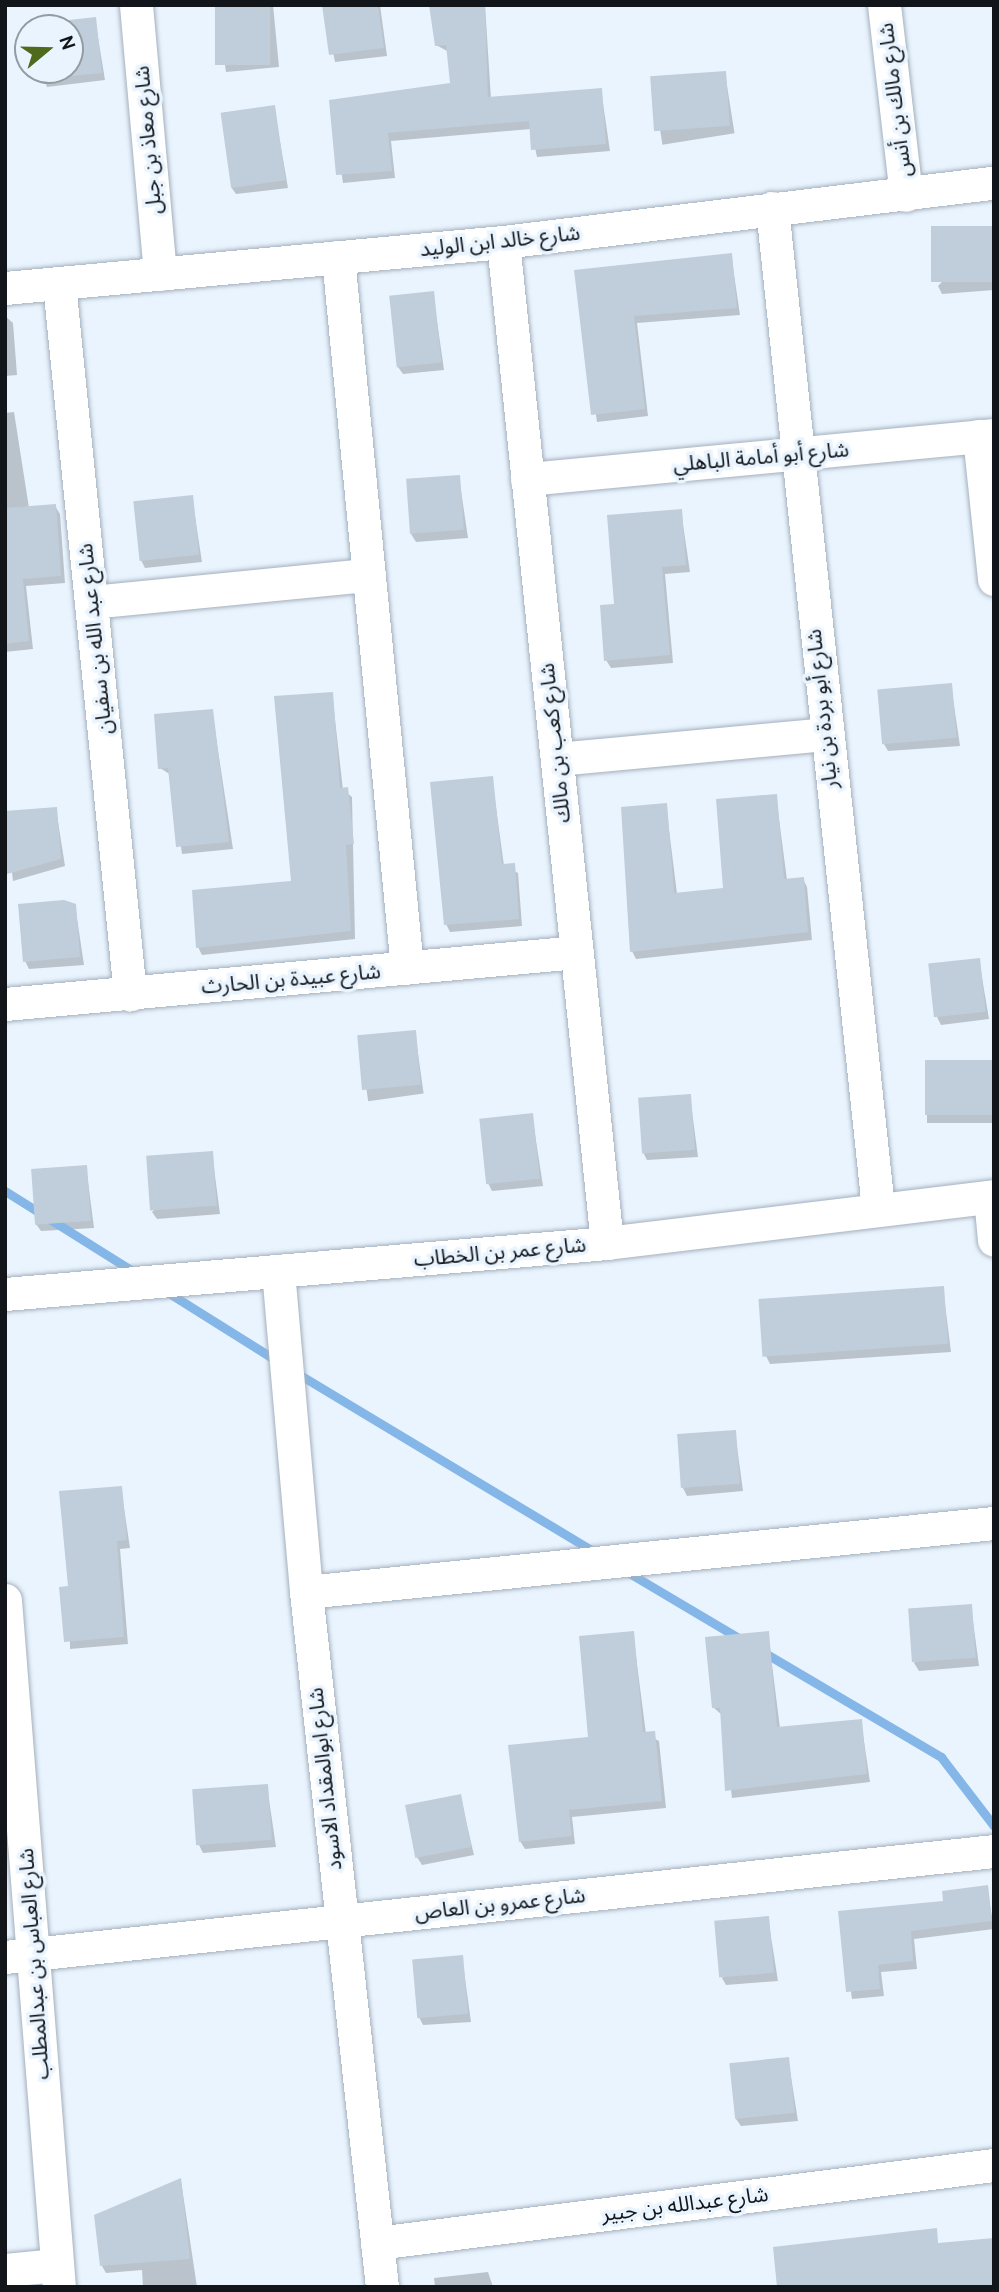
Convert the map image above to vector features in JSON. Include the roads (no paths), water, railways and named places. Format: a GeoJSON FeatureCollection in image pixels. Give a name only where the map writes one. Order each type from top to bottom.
{"type":"FeatureCollection","features":[{"type":"Feature","properties":{"kind":"street","name":"شارع معاذ بن جبل"},"geometry":{"type":"LineString","coordinates":[[136,5],[160,274]]}},
{"type":"Feature","properties":{"kind":"street","name":"شارع مالك بن أنس"},"geometry":{"type":"LineString","coordinates":[[884,5],[906,195]]}},
{"type":"Feature","properties":{"kind":"street","name":"شارع خالد ابن الوليد"},"geometry":{"type":"LineString","coordinates":[[5,288],[503,242],[994,183]]}},
{"type":"Feature","properties":{"kind":"street","name":"شارع أبو بردة بن نيار"},"geometry":{"type":"LineString","coordinates":[[772,208],[825,734],[878,1208]]}},
{"type":"Feature","properties":{"kind":"street","name":"شارع كعب بن مالك"},"geometry":{"type":"LineString","coordinates":[[503,242],[607,1243]]}},
{"type":"Feature","properties":{"kind":"street"},"geometry":{"type":"LineString","coordinates":[[338,257],[407,968]]}},
{"type":"Feature","properties":{"kind":"street","name":"شارع عبد الله بن سفيان"},"geometry":{"type":"LineString","coordinates":[[60,283],[130,994]]}},
{"type":"Feature","properties":{"kind":"street","name":"شارع أبو أمامة الباهلي"},"geometry":{"type":"LineString","coordinates":[[527,479],[987,436]]}},
{"type":"Feature","properties":{"kind":"street"},"geometry":{"type":"LineString","coordinates":[[987,436],[994,579]]}},
{"type":"Feature","properties":{"kind":"street"},"geometry":{"type":"LineString","coordinates":[[91,602],[368,575]]}},
{"type":"Feature","properties":{"kind":"street"},"geometry":{"type":"LineString","coordinates":[[557,759],[825,734]]}},
{"type":"Feature","properties":{"kind":"street","name":"شارع عبيدة بن الحارث"},"geometry":{"type":"LineString","coordinates":[[5,1004],[577,952]]}},
{"type":"Feature","properties":{"kind":"street"},"geometry":{"type":"LineString","coordinates":[[992,1197],[994,1240]]}},
{"type":"Feature","properties":{"kind":"street","name":"شارع عمر بن الخطاب"},"geometry":{"type":"LineString","coordinates":[[5,1294],[607,1243],[878,1208],[992,1197]]}},
{"type":"Feature","properties":{"kind":"street","name":"شارع ابوالمقداد الاسود"},"geometry":{"type":"LineString","coordinates":[[278,1271],[306,1592],[382,2287]]}},
{"type":"Feature","properties":{"kind":"street"},"geometry":{"type":"LineString","coordinates":[[306,1592],[994,1523]]}},
{"type":"Feature","properties":{"kind":"street","name":"شارع العباس بن عبدالمطلب"},"geometry":{"type":"LineString","coordinates":[[5,1600],[19,1956],[58,2276]]}},
{"type":"Feature","properties":{"kind":"street","name":"شارع عمرو بن العاص"},"geometry":{"type":"LineString","coordinates":[[19,1956],[994,1851]]}},
{"type":"Feature","properties":{"kind":"street","name":"شارع عبدالله بن جبير"},"geometry":{"type":"LineString","coordinates":[[377,2243],[994,2165]]}},
{"type":"Feature","properties":{"kind":"street"},"geometry":{"type":"LineString","coordinates":[[5,2270],[58,2276]]}},
{"type":"Feature","properties":{"kind":"waterway"},"geometry":{"type":"LineString","coordinates":[[5,1191],[134,1272]]}},
{"type":"Feature","properties":{"kind":"waterway"},"geometry":{"type":"LineString","coordinates":[[164,1290],[277,1361]]}},
{"type":"Feature","properties":{"kind":"waterway"},"geometry":{"type":"LineString","coordinates":[[295,1372],[594,1552]]}},
{"type":"Feature","properties":{"kind":"waterway"},"geometry":{"type":"LineString","coordinates":[[624,1570],[742,1640]]}},
{"type":"Feature","properties":{"kind":"waterway"},"geometry":{"type":"LineString","coordinates":[[763,1652],[941,1757],[994,1826]]}}]}
